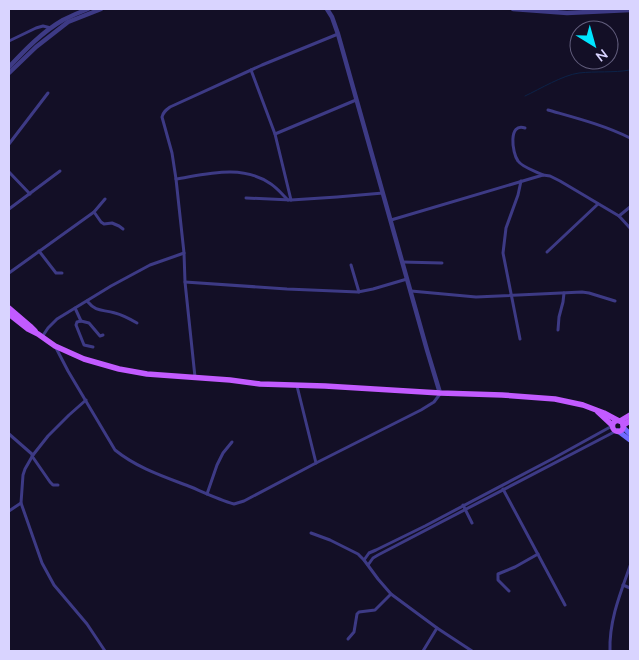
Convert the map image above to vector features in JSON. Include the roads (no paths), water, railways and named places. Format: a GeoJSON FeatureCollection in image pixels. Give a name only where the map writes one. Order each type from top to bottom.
{"type":"FeatureCollection","features":[{"type":"Feature","properties":{"kind":"main road"},"geometry":{"type":"LineString","coordinates":[[9,308],[40,336]]}},
{"type":"Feature","properties":{"kind":"main road"},"geometry":{"type":"LineString","coordinates":[[9,314],[55,346],[84,359],[119,369],[147,374],[260,384],[555,399],[576,402],[595,409],[630,434]]}},
{"type":"Feature","properties":{"kind":"main road"},"geometry":{"type":"LineString","coordinates":[[618,426],[630,415]]}},
{"type":"Feature","properties":{"kind":"main road"},"geometry":{"type":"LineString","coordinates":[[618,426],[630,421]]}},
{"type":"Feature","properties":{"kind":"main road"},"geometry":{"type":"LineString","coordinates":[[618,426],[630,440]]}},
{"type":"Feature","properties":{"kind":"street"},"geometry":{"type":"LineString","coordinates":[[9,66],[34,41],[64,19],[88,9]]}},
{"type":"Feature","properties":{"kind":"street"},"geometry":{"type":"LineString","coordinates":[[9,73],[36,47],[68,22],[101,9]]}},
{"type":"Feature","properties":{"kind":"street"},"geometry":{"type":"LineString","coordinates":[[55,346],[113,447],[119,453],[140,466],[234,504],[422,410],[439,396],[440,393],[357,100],[338,34],[328,9]]}},
{"type":"Feature","properties":{"kind":"street"},"geometry":{"type":"LineString","coordinates":[[513,9],[567,13],[630,10]]}},
{"type":"Feature","properties":{"kind":"street"},"geometry":{"type":"LineString","coordinates":[[9,41],[42,26],[52,28]]}},
{"type":"Feature","properties":{"kind":"street"},"geometry":{"type":"LineString","coordinates":[[195,378],[176,179],[167,130],[162,117],[164,112],[170,107],[251,70],[338,34]]}},
{"type":"Feature","properties":{"kind":"street"},"geometry":{"type":"LineString","coordinates":[[251,70],[275,134],[289,200]]}},
{"type":"Feature","properties":{"kind":"street"},"geometry":{"type":"LineString","coordinates":[[9,144],[48,92]]}},
{"type":"Feature","properties":{"kind":"street"},"geometry":{"type":"LineString","coordinates":[[275,134],[357,100]]}},
{"type":"Feature","properties":{"kind":"street"},"geometry":{"type":"LineString","coordinates":[[548,110],[630,138]]}},
{"type":"Feature","properties":{"kind":"street"},"geometry":{"type":"LineString","coordinates":[[525,128],[518,127],[512,142],[515,156],[521,164],[560,181],[619,216],[630,228]]}},
{"type":"Feature","properties":{"kind":"street"},"geometry":{"type":"LineString","coordinates":[[9,209],[60,171]]}},
{"type":"Feature","properties":{"kind":"street"},"geometry":{"type":"LineString","coordinates":[[9,172],[30,194]]}},
{"type":"Feature","properties":{"kind":"street"},"geometry":{"type":"LineString","coordinates":[[176,179],[226,172],[250,173],[271,184],[289,200]]}},
{"type":"Feature","properties":{"kind":"street"},"geometry":{"type":"LineString","coordinates":[[391,220],[544,174]]}},
{"type":"Feature","properties":{"kind":"street"},"geometry":{"type":"LineString","coordinates":[[520,339],[503,245],[506,228],[521,181]]}},
{"type":"Feature","properties":{"kind":"street"},"geometry":{"type":"LineString","coordinates":[[246,198],[289,200],[383,192]]}},
{"type":"Feature","properties":{"kind":"street"},"geometry":{"type":"LineString","coordinates":[[9,272],[94,212],[105,199]]}},
{"type":"Feature","properties":{"kind":"street"},"geometry":{"type":"LineString","coordinates":[[547,252],[598,204]]}},
{"type":"Feature","properties":{"kind":"street"},"geometry":{"type":"LineString","coordinates":[[619,216],[630,207]]}},
{"type":"Feature","properties":{"kind":"street"},"geometry":{"type":"LineString","coordinates":[[94,212],[104,224],[112,223],[123,229]]}},
{"type":"Feature","properties":{"kind":"street"},"geometry":{"type":"LineString","coordinates":[[39,251],[56,273],[62,273]]}},
{"type":"Feature","properties":{"kind":"street"},"geometry":{"type":"LineString","coordinates":[[40,336],[57,319],[111,286],[150,265],[184,253]]}},
{"type":"Feature","properties":{"kind":"street"},"geometry":{"type":"LineString","coordinates":[[402,262],[442,263]]}},
{"type":"Feature","properties":{"kind":"street"},"geometry":{"type":"LineString","coordinates":[[351,265],[359,292]]}},
{"type":"Feature","properties":{"kind":"street"},"geometry":{"type":"LineString","coordinates":[[185,282],[359,292],[407,279]]}},
{"type":"Feature","properties":{"kind":"street"},"geometry":{"type":"LineString","coordinates":[[410,291],[476,297],[582,292],[615,302]]}},
{"type":"Feature","properties":{"kind":"street"},"geometry":{"type":"LineString","coordinates":[[558,330],[559,314],[564,292]]}},
{"type":"Feature","properties":{"kind":"street"},"geometry":{"type":"LineString","coordinates":[[87,300],[97,310],[116,313],[137,323]]}},
{"type":"Feature","properties":{"kind":"street"},"geometry":{"type":"LineString","coordinates":[[74,308],[81,320],[89,323],[100,336],[103,335]]}},
{"type":"Feature","properties":{"kind":"street"},"geometry":{"type":"LineString","coordinates":[[81,320],[76,325],[82,342],[84,345],[93,347]]}},
{"type":"Feature","properties":{"kind":"street"},"geometry":{"type":"LineString","coordinates":[[297,386],[316,463]]}},
{"type":"Feature","properties":{"kind":"street"},"geometry":{"type":"LineString","coordinates":[[86,400],[48,436],[32,456],[23,475],[21,503],[42,563],[54,585],[87,624],[105,651]]}},
{"type":"Feature","properties":{"kind":"street"},"geometry":{"type":"LineString","coordinates":[[368,565],[372,558],[463,505],[618,426]]}},
{"type":"Feature","properties":{"kind":"street"},"geometry":{"type":"LineString","coordinates":[[364,560],[369,553],[479,503],[618,426]]}},
{"type":"Feature","properties":{"kind":"street"},"geometry":{"type":"LineString","coordinates":[[9,434],[32,456],[50,482],[58,486]]}},
{"type":"Feature","properties":{"kind":"street"},"geometry":{"type":"LineString","coordinates":[[207,494],[217,465],[223,453],[232,442]]}},
{"type":"Feature","properties":{"kind":"street"},"geometry":{"type":"LineString","coordinates":[[501,486],[565,605]]}},
{"type":"Feature","properties":{"kind":"street"},"geometry":{"type":"LineString","coordinates":[[476,498],[479,503]]}},
{"type":"Feature","properties":{"kind":"street"},"geometry":{"type":"LineString","coordinates":[[9,510],[21,503]]}},
{"type":"Feature","properties":{"kind":"street"},"geometry":{"type":"LineString","coordinates":[[463,505],[472,523]]}},
{"type":"Feature","properties":{"kind":"street"},"geometry":{"type":"LineString","coordinates":[[310,534],[330,540],[358,554],[391,594],[472,651]]}},
{"type":"Feature","properties":{"kind":"street"},"geometry":{"type":"LineString","coordinates":[[509,591],[498,580],[498,574],[538,554]]}},
{"type":"Feature","properties":{"kind":"street"},"geometry":{"type":"LineString","coordinates":[[610,651],[612,620],[630,566]]}},
{"type":"Feature","properties":{"kind":"street"},"geometry":{"type":"LineString","coordinates":[[623,585],[630,588]]}},
{"type":"Feature","properties":{"kind":"street"},"geometry":{"type":"LineString","coordinates":[[348,639],[354,632],[357,614],[359,612],[376,610],[391,594]]}},
{"type":"Feature","properties":{"kind":"street"},"geometry":{"type":"LineString","coordinates":[[423,651],[437,628]]}},
{"type":"Feature","properties":{"kind":"waterway"},"geometry":{"type":"LineString","coordinates":[[525,96],[573,74],[630,70]]}}]}
